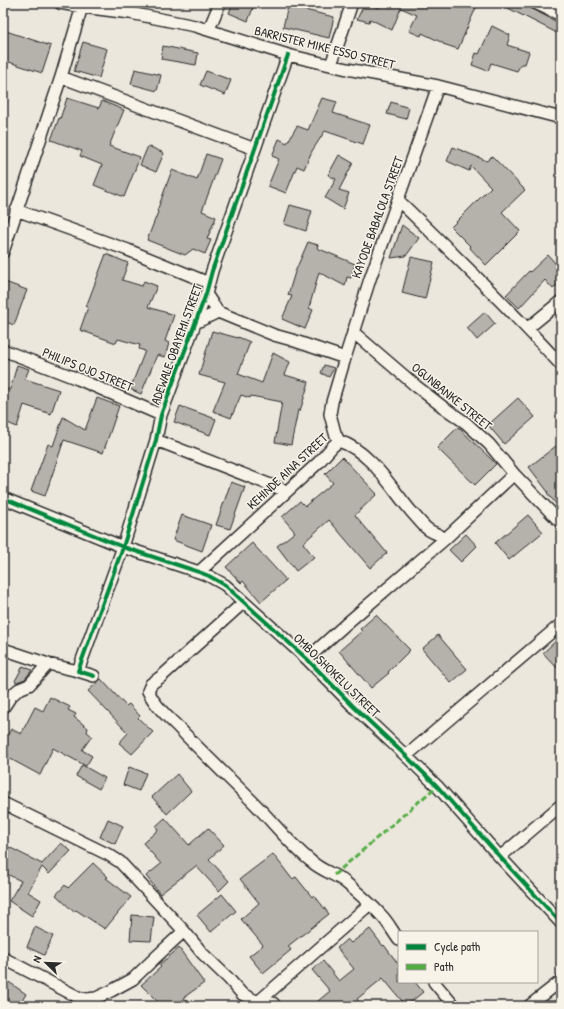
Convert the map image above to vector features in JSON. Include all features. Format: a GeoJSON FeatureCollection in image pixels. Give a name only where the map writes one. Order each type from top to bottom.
{"type":"FeatureCollection","features":[{"type":"Feature","properties":{"kind":"street","name":"BARRISTER MIKE ESSO STREET"},"geometry":{"type":"LineString","coordinates":[[60,3],[130,13],[209,29],[288,55],[347,69],[438,86],[561,118]]}},
{"type":"Feature","properties":{"kind":"street"},"geometry":{"type":"LineString","coordinates":[[209,29],[220,3]]}},
{"type":"Feature","properties":{"kind":"street"},"geometry":{"type":"LineString","coordinates":[[331,65],[352,3]]}},
{"type":"Feature","properties":{"kind":"street"},"geometry":{"type":"LineString","coordinates":[[535,3],[561,15]]}},
{"type":"Feature","properties":{"kind":"street"},"geometry":{"type":"LineString","coordinates":[[4,246],[61,77],[82,5]]}},
{"type":"Feature","properties":{"kind":"street","name":"ADEWALE OBAYEMI STREET"},"geometry":{"type":"LineString","coordinates":[[78,671],[123,547],[156,440],[161,415],[206,294],[288,55]]}},
{"type":"Feature","properties":{"kind":"street"},"geometry":{"type":"LineString","coordinates":[[61,77],[255,150]]}},
{"type":"Feature","properties":{"kind":"street","name":"KAYODE BABALOLA STREET"},"geometry":{"type":"LineString","coordinates":[[339,441],[335,433],[330,414],[332,402],[370,279],[399,201],[438,86]]}},
{"type":"Feature","properties":{"kind":"street"},"geometry":{"type":"LineString","coordinates":[[399,201],[528,328],[561,365]]}},
{"type":"Feature","properties":{"kind":"street"},"geometry":{"type":"LineString","coordinates":[[16,210],[128,250],[209,283]]}},
{"type":"Feature","properties":{"kind":"street"},"geometry":{"type":"LineString","coordinates":[[206,294],[218,312],[274,335],[288,338],[345,358]]}},
{"type":"Feature","properties":{"kind":"street"},"geometry":{"type":"LineString","coordinates":[[528,328],[561,301]]}},
{"type":"Feature","properties":{"kind":"street"},"geometry":{"type":"LineString","coordinates":[[195,323],[218,312]]}},
{"type":"Feature","properties":{"kind":"street","name":"OGUNBANKE STREET"},"geometry":{"type":"LineString","coordinates":[[353,332],[416,386],[466,423],[489,444],[514,474],[561,523]]}},
{"type":"Feature","properties":{"kind":"street","name":"PHILIPS OJO STREET"},"geometry":{"type":"LineString","coordinates":[[3,350],[78,379],[161,415]]}},
{"type":"Feature","properties":{"kind":"street"},"geometry":{"type":"LineString","coordinates":[[156,440],[286,491]]}},
{"type":"Feature","properties":{"kind":"street","name":"KEHINDE AINA STREET"},"geometry":{"type":"LineString","coordinates":[[199,572],[319,462],[339,441],[347,444],[359,452],[387,479],[401,500],[423,525],[445,539]]}},
{"type":"Feature","properties":{"kind":"street"},"geometry":{"type":"LineString","coordinates":[[307,659],[445,539],[514,474]]}},
{"type":"Feature","properties":{"kind":"street","name":"OMBO SHOKELU STREET"},"geometry":{"type":"LineString","coordinates":[[3,498],[123,547],[199,572],[226,585],[307,659],[353,706],[437,786],[561,923]]}},
{"type":"Feature","properties":{"kind":"street"},"geometry":{"type":"LineString","coordinates":[[244,602],[162,676],[151,684],[148,691],[152,699],[162,710],[207,758],[249,798],[290,843],[321,869],[345,882],[370,904],[382,915],[398,939]]}},
{"type":"Feature","properties":{"kind":"street"},"geometry":{"type":"LineString","coordinates":[[406,756],[561,624]]}},
{"type":"Feature","properties":{"kind":"street"},"geometry":{"type":"LineString","coordinates":[[3,648],[48,664],[94,676]]}},
{"type":"Feature","properties":{"kind":"street"},"geometry":{"type":"LineString","coordinates":[[3,708],[11,696],[19,689],[29,685],[48,664]]}},
{"type":"Feature","properties":{"kind":"street"},"geometry":{"type":"LineString","coordinates":[[3,803],[109,855],[120,862],[184,931],[203,954],[242,994],[258,1002],[273,1003],[275,1006]]}},
{"type":"Feature","properties":{"kind":"street"},"geometry":{"type":"LineString","coordinates":[[500,857],[561,805]]}},
{"type":"Feature","properties":{"kind":"street"},"geometry":{"type":"LineString","coordinates":[[258,1002],[370,904]]}},
{"type":"Feature","properties":{"kind":"street"},"geometry":{"type":"LineString","coordinates":[[3,958],[78,997],[87,999],[96,998],[133,978],[184,931]]}},
{"type":"Feature","properties":{"kind":"street"},"geometry":{"type":"LineString","coordinates":[[529,1006],[561,981]]}},
{"type":"Feature","properties":{"kind":"street"},"geometry":{"type":"LineString","coordinates":[[435,983],[454,1006]]}},
{"type":"Feature","properties":{"kind":"building"},"geometry":{"type":"Polygon","coordinates":[[[233,3],[255,3],[248,21],[229,13],[233,3]]]}},
{"type":"Feature","properties":{"kind":"building"},"geometry":{"type":"Polygon","coordinates":[[[365,3],[379,8],[381,3],[478,3],[458,49],[443,44],[422,33],[421,36],[409,31],[417,15],[401,8],[392,30],[370,19],[369,22],[357,19],[365,3]]]}},
{"type":"Feature","properties":{"kind":"building"},"geometry":{"type":"Polygon","coordinates":[[[498,3],[523,3],[529,6],[561,24],[561,35],[498,3]]]}},
{"type":"Feature","properties":{"kind":"building"},"geometry":{"type":"Polygon","coordinates":[[[288,6],[334,17],[329,38],[283,27],[288,6]]]}},
{"type":"Feature","properties":{"kind":"building"},"geometry":{"type":"Polygon","coordinates":[[[492,26],[510,35],[507,45],[529,52],[525,64],[521,64],[517,71],[491,63],[488,71],[472,65],[476,53],[479,54],[492,26]]]}},
{"type":"Feature","properties":{"kind":"building"},"geometry":{"type":"Polygon","coordinates":[[[3,30],[51,46],[42,73],[3,60],[3,30]]]}},
{"type":"Feature","properties":{"kind":"building"},"geometry":{"type":"Polygon","coordinates":[[[83,42],[107,49],[99,78],[74,71],[83,42]]]}},
{"type":"Feature","properties":{"kind":"building"},"geometry":{"type":"Polygon","coordinates":[[[163,46],[198,53],[196,65],[161,59],[163,46]]]}},
{"type":"Feature","properties":{"kind":"building"},"geometry":{"type":"Polygon","coordinates":[[[135,69],[161,75],[157,91],[131,84],[135,69]]]}},
{"type":"Feature","properties":{"kind":"building"},"geometry":{"type":"Polygon","coordinates":[[[206,71],[231,80],[225,95],[200,85],[206,71]]]}},
{"type":"Feature","properties":{"kind":"building"},"geometry":{"type":"Polygon","coordinates":[[[67,98],[99,108],[102,101],[124,110],[109,146],[140,157],[124,197],[94,185],[102,165],[80,156],[82,151],[51,140],[67,98]]]}},
{"type":"Feature","properties":{"kind":"building"},"geometry":{"type":"Polygon","coordinates":[[[322,98],[337,102],[333,113],[370,125],[363,144],[325,131],[312,151],[304,169],[297,166],[286,193],[268,186],[279,159],[272,156],[279,139],[287,143],[297,126],[308,130],[322,98]]]}},
{"type":"Feature","properties":{"kind":"building"},"geometry":{"type":"Polygon","coordinates":[[[391,102],[409,108],[406,119],[387,114],[391,102]]]}},
{"type":"Feature","properties":{"kind":"building"},"geometry":{"type":"Polygon","coordinates":[[[148,146],[164,153],[156,172],[140,165],[148,146]]]}},
{"type":"Feature","properties":{"kind":"building"},"geometry":{"type":"Polygon","coordinates":[[[453,147],[487,161],[492,156],[525,190],[502,212],[520,231],[486,265],[451,227],[491,187],[471,166],[469,171],[447,161],[453,147]]]}},
{"type":"Feature","properties":{"kind":"building"},"geometry":{"type":"Polygon","coordinates":[[[206,154],[221,159],[202,211],[216,217],[207,239],[211,240],[205,254],[193,249],[185,255],[147,240],[172,170],[197,180],[206,154]]]}},
{"type":"Feature","properties":{"kind":"building"},"geometry":{"type":"Polygon","coordinates":[[[339,155],[353,163],[339,190],[349,193],[343,209],[325,198],[336,179],[328,175],[339,155]]]}},
{"type":"Feature","properties":{"kind":"building"},"geometry":{"type":"Polygon","coordinates":[[[290,205],[312,211],[306,231],[284,224],[290,205]]]}},
{"type":"Feature","properties":{"kind":"building"},"geometry":{"type":"Polygon","coordinates":[[[402,225],[419,238],[406,256],[391,258],[402,225]]]}},
{"type":"Feature","properties":{"kind":"building"},"geometry":{"type":"Polygon","coordinates":[[[308,242],[318,245],[317,248],[355,264],[351,278],[347,277],[345,286],[319,272],[309,308],[313,310],[305,329],[282,319],[292,296],[288,295],[295,272],[308,242]]]}},
{"type":"Feature","properties":{"kind":"building"},"geometry":{"type":"Polygon","coordinates":[[[106,254],[128,263],[122,280],[142,286],[144,281],[157,286],[148,307],[174,315],[165,341],[169,343],[165,357],[157,355],[141,394],[130,389],[145,351],[139,349],[140,345],[118,339],[116,343],[80,330],[88,307],[86,307],[106,254]]]}},
{"type":"Feature","properties":{"kind":"building"},"geometry":{"type":"Polygon","coordinates":[[[548,255],[561,270],[561,281],[553,289],[545,280],[519,308],[506,295],[529,271],[530,272],[548,255]]]}},
{"type":"Feature","properties":{"kind":"building"},"geometry":{"type":"Polygon","coordinates":[[[411,257],[434,262],[425,299],[402,293],[411,257]]]}},
{"type":"Feature","properties":{"kind":"building"},"geometry":{"type":"Polygon","coordinates":[[[5,282],[27,290],[14,325],[3,321],[3,289],[5,282]]]}},
{"type":"Feature","properties":{"kind":"building"},"geometry":{"type":"Polygon","coordinates":[[[485,312],[495,324],[477,340],[467,328],[485,312]]]}},
{"type":"Feature","properties":{"kind":"building"},"geometry":{"type":"Polygon","coordinates":[[[212,331],[238,337],[250,342],[238,374],[262,383],[273,353],[290,362],[285,375],[309,382],[300,411],[298,410],[291,445],[275,442],[282,402],[251,396],[250,398],[241,395],[231,418],[213,411],[225,382],[199,375],[212,331]]]}},
{"type":"Feature","properties":{"kind":"building"},"geometry":{"type":"Polygon","coordinates":[[[17,365],[29,369],[25,379],[59,390],[51,414],[24,405],[17,427],[3,421],[3,387],[10,390],[17,365]]]}},
{"type":"Feature","properties":{"kind":"building"},"geometry":{"type":"Polygon","coordinates":[[[324,365],[334,368],[329,377],[321,373],[324,365]]]}},
{"type":"Feature","properties":{"kind":"building"},"geometry":{"type":"Polygon","coordinates":[[[97,398],[119,406],[103,453],[64,440],[45,496],[31,491],[48,444],[53,446],[63,417],[85,430],[97,398]]]}},
{"type":"Feature","properties":{"kind":"building"},"geometry":{"type":"Polygon","coordinates":[[[518,398],[535,417],[504,444],[488,425],[518,398]]]}},
{"type":"Feature","properties":{"kind":"building"},"geometry":{"type":"Polygon","coordinates":[[[180,406],[216,419],[210,435],[174,422],[180,406]]]}},
{"type":"Feature","properties":{"kind":"building"},"geometry":{"type":"Polygon","coordinates":[[[458,427],[496,464],[475,485],[437,448],[458,427]]]}},
{"type":"Feature","properties":{"kind":"building"},"geometry":{"type":"Polygon","coordinates":[[[561,442],[561,510],[529,467],[561,442]]]}},
{"type":"Feature","properties":{"kind":"building"},"geometry":{"type":"Polygon","coordinates":[[[342,457],[377,494],[355,515],[387,553],[370,568],[329,520],[303,543],[314,557],[296,571],[277,546],[295,532],[282,517],[300,501],[305,506],[333,483],[325,474],[342,457]]]}},
{"type":"Feature","properties":{"kind":"building"},"geometry":{"type":"Polygon","coordinates":[[[231,482],[245,487],[230,529],[216,525],[231,482]]]}},
{"type":"Feature","properties":{"kind":"building"},"geometry":{"type":"Polygon","coordinates":[[[182,515],[211,525],[202,551],[173,540],[182,515]]]}},
{"type":"Feature","properties":{"kind":"building"},"geometry":{"type":"Polygon","coordinates":[[[528,515],[543,532],[509,560],[495,543],[528,515]]]}},
{"type":"Feature","properties":{"kind":"building"},"geometry":{"type":"Polygon","coordinates":[[[466,534],[477,546],[461,562],[449,550],[466,534]]]}},
{"type":"Feature","properties":{"kind":"building"},"geometry":{"type":"Polygon","coordinates":[[[252,543],[286,580],[261,602],[243,581],[241,583],[226,567],[252,543]]]}},
{"type":"Feature","properties":{"kind":"building"},"geometry":{"type":"Polygon","coordinates":[[[376,615],[410,650],[388,672],[389,673],[371,688],[339,651],[362,631],[360,629],[376,615]]]}},
{"type":"Feature","properties":{"kind":"building"},"geometry":{"type":"Polygon","coordinates":[[[438,635],[467,669],[451,683],[422,649],[438,635]]]}},
{"type":"Feature","properties":{"kind":"building"},"geometry":{"type":"Polygon","coordinates":[[[561,636],[561,672],[543,653],[561,636]]]}},
{"type":"Feature","properties":{"kind":"building"},"geometry":{"type":"Polygon","coordinates":[[[23,666],[32,670],[25,679],[17,682],[15,681],[23,666]]]}},
{"type":"Feature","properties":{"kind":"building"},"geometry":{"type":"Polygon","coordinates":[[[101,679],[126,706],[129,704],[140,716],[138,718],[153,732],[132,754],[119,743],[128,733],[88,691],[101,679]]]}},
{"type":"Feature","properties":{"kind":"building"},"geometry":{"type":"Polygon","coordinates":[[[50,697],[70,707],[68,710],[76,714],[74,717],[88,728],[87,732],[92,736],[82,750],[92,756],[86,766],[53,748],[40,775],[3,755],[3,744],[11,729],[21,734],[35,707],[43,711],[50,697]]]}},
{"type":"Feature","properties":{"kind":"building"},"geometry":{"type":"Polygon","coordinates":[[[82,765],[105,778],[99,789],[76,776],[82,765]]]}},
{"type":"Feature","properties":{"kind":"building"},"geometry":{"type":"Polygon","coordinates":[[[129,767],[146,773],[139,791],[123,785],[129,767]]]}},
{"type":"Feature","properties":{"kind":"building"},"geometry":{"type":"Polygon","coordinates":[[[177,774],[191,791],[167,814],[152,797],[177,774]]]}},
{"type":"Feature","properties":{"kind":"building"},"geometry":{"type":"Polygon","coordinates":[[[165,818],[189,845],[208,828],[224,845],[209,859],[229,881],[219,891],[196,866],[160,894],[146,876],[161,864],[143,843],[158,830],[156,826],[165,818]]]}},
{"type":"Feature","properties":{"kind":"building"},"geometry":{"type":"Polygon","coordinates":[[[108,819],[123,826],[115,844],[100,837],[108,819]]]}},
{"type":"Feature","properties":{"kind":"building"},"geometry":{"type":"Polygon","coordinates":[[[61,843],[71,851],[49,874],[42,867],[28,892],[41,900],[32,916],[9,901],[21,881],[3,872],[3,844],[42,864],[61,843]]]}},
{"type":"Feature","properties":{"kind":"building"},"geometry":{"type":"Polygon","coordinates":[[[273,854],[292,879],[296,877],[312,897],[314,895],[329,914],[288,946],[291,950],[263,973],[249,956],[263,945],[241,919],[259,903],[240,879],[273,854]]]}},
{"type":"Feature","properties":{"kind":"building"},"geometry":{"type":"Polygon","coordinates":[[[93,863],[108,877],[106,878],[131,897],[105,929],[76,910],[74,912],[56,895],[65,885],[68,888],[93,863]]]}},
{"type":"Feature","properties":{"kind":"building"},"geometry":{"type":"Polygon","coordinates":[[[222,894],[236,911],[211,932],[197,915],[222,894]]]}},
{"type":"Feature","properties":{"kind":"building"},"geometry":{"type":"Polygon","coordinates":[[[132,915],[154,917],[151,941],[130,940],[132,915]]]}},
{"type":"Feature","properties":{"kind":"building"},"geometry":{"type":"Polygon","coordinates":[[[35,927],[53,936],[44,955],[27,947],[35,927]]]}},
{"type":"Feature","properties":{"kind":"building"},"geometry":{"type":"Polygon","coordinates":[[[370,929],[398,964],[398,983],[416,983],[423,992],[406,1006],[383,978],[357,999],[362,1006],[312,1006],[330,991],[312,970],[323,961],[339,981],[354,969],[337,948],[347,939],[351,943],[370,929]]]}},
{"type":"Feature","properties":{"kind":"building"},"geometry":{"type":"Polygon","coordinates":[[[179,948],[204,983],[183,998],[192,1006],[162,1006],[141,985],[161,967],[159,965],[179,948]]]}},
{"type":"Feature","properties":{"kind":"building"},"geometry":{"type":"Polygon","coordinates":[[[6,980],[26,994],[19,1006],[3,1006],[3,986],[6,980]]]}},
{"type":"Feature","properties":{"kind":"marked path"},"geometry":{"type":"LineString","coordinates":[[334,875],[437,786]]}},
{"type":"Feature","properties":{"kind":"cycle path"},"geometry":{"type":"LineString","coordinates":[[94,676],[78,671],[123,547],[156,440],[161,415],[206,294],[212,271],[288,55]]}},
{"type":"Feature","properties":{"kind":"cycle path"},"geometry":{"type":"LineString","coordinates":[[3,498],[123,547],[199,572],[225,585],[307,659],[353,706],[437,786],[561,923]]}}]}
